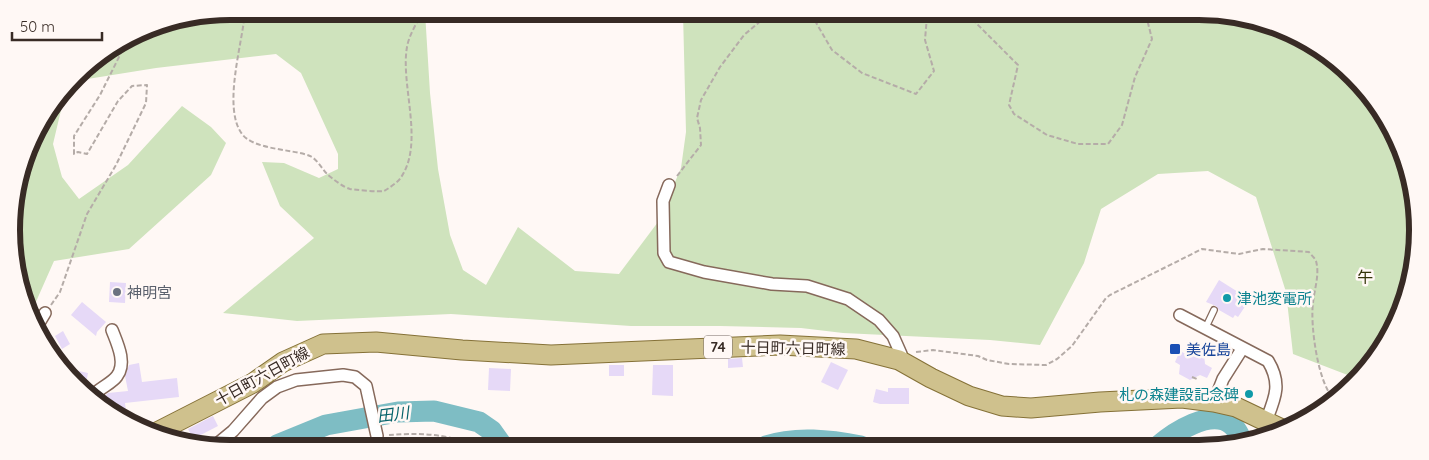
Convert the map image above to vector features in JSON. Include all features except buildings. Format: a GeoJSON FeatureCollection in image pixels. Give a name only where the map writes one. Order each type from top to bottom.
{"type":"FeatureCollection","features":[{"type":"Feature","properties":{"kind":"main road","name":"十日町六日町線"},"geometry":{"type":"LineString","coordinates":[[163,429],[253,383],[283,362],[323,344],[376,342],[462,350],[551,355],[780,345],[856,349],[900,357],[969,396],[1002,406],[1031,408],[1182,398],[1236,407],[1275,426]]}},
{"type":"Feature","properties":{"kind":"street"},"geometry":{"type":"LineString","coordinates":[[669,185],[663,201],[664,253],[669,262],[704,272],[772,284],[807,286],[848,298],[879,320],[893,336],[900,357]]}},
{"type":"Feature","properties":{"kind":"street"},"geometry":{"type":"LineString","coordinates":[[41,320],[45,313]]}},
{"type":"Feature","properties":{"kind":"street"},"geometry":{"type":"LineString","coordinates":[[1180,315],[1268,361],[1275,373],[1276,383],[1275,398],[1266,421]]}},
{"type":"Feature","properties":{"kind":"street"},"geometry":{"type":"LineString","coordinates":[[98,393],[98,391],[118,376],[122,363],[120,350],[112,330]]}},
{"type":"Feature","properties":{"kind":"street"},"geometry":{"type":"LineString","coordinates":[[1214,402],[1223,379],[1242,349]]}},
{"type":"Feature","properties":{"kind":"street"},"geometry":{"type":"LineString","coordinates":[[221,440],[233,431],[262,398],[277,387],[296,380],[343,375],[355,377],[366,386],[377,436]]}},
{"type":"Feature","properties":{"kind":"lane"},"geometry":{"type":"LineString","coordinates":[[1204,329],[1214,310]]}},
{"type":"Feature","properties":{"kind":"path"},"geometry":{"type":"LineString","coordinates":[[243,20],[234,74],[234,108],[242,135],[272,148],[311,156],[328,175],[350,189],[383,191],[398,181],[406,168],[410,149],[411,114],[406,82],[407,46],[418,20]]}},
{"type":"Feature","properties":{"kind":"path"},"geometry":{"type":"LineString","coordinates":[[669,185],[701,145],[700,128],[697,118],[701,100],[720,67],[744,35],[762,20]]}},
{"type":"Feature","properties":{"kind":"path"},"geometry":{"type":"LineString","coordinates":[[814,20],[832,50],[862,73],[916,94],[934,71],[925,40],[927,20]]}},
{"type":"Feature","properties":{"kind":"path"},"geometry":{"type":"LineString","coordinates":[[973,20],[1018,65],[1010,105],[1014,114],[1047,135],[1078,144],[1108,144],[1122,125],[1135,77],[1152,39],[1147,20]]}},
{"type":"Feature","properties":{"kind":"path"},"geometry":{"type":"LineString","coordinates":[[45,313],[60,292],[87,214],[116,165],[146,103],[148,85],[132,86],[118,101],[87,154],[78,152],[74,154],[74,136],[100,95],[121,51]]}},
{"type":"Feature","properties":{"kind":"path"},"geometry":{"type":"LineString","coordinates":[[900,357],[933,350],[978,356],[1009,364],[1046,365],[1058,359],[1072,346],[1110,295],[1202,249],[1239,254],[1263,249],[1309,252],[1316,261],[1317,282],[1312,304],[1312,328],[1322,380],[1330,395]]}},
{"type":"Feature","properties":{"kind":"path"},"geometry":{"type":"LineString","coordinates":[[1192,377],[1197,379]]}},
{"type":"Feature","properties":{"kind":"path"},"geometry":{"type":"LineString","coordinates":[[369,440],[377,436],[418,434],[456,440]]}},
{"type":"Feature","properties":{"kind":"green space"},"geometry":{"type":"Polygon","coordinates":[[[216,20],[425,20],[430,93],[438,169],[450,235],[463,270],[486,285],[518,227],[575,271],[619,274],[658,222],[681,168],[686,132],[683,20],[1213,20],[1240,24],[1267,31],[1316,55],[1357,92],[1374,113],[1398,162],[1405,189],[1409,216],[1409,244],[1405,271],[1398,298],[1381,335],[1366,358],[1349,376],[1293,354],[1286,292],[1256,197],[1208,171],[1158,174],[1101,209],[1084,263],[1040,345],[990,340],[843,333],[801,328],[631,326],[451,314],[297,321],[223,313],[314,238],[280,206],[262,162],[284,163],[319,178],[338,169],[338,154],[301,73],[276,54],[156,68],[85,79],[102,63],[125,48],[162,31],[189,24],[216,20]]]}},
{"type":"Feature","properties":{"kind":"green space"},"geometry":{"type":"Polygon","coordinates":[[[66,99],[62,106],[53,144],[62,177],[79,199],[128,165],[182,106],[211,127],[226,143],[211,175],[129,249],[54,261],[34,306],[24,271],[20,244],[20,216],[24,189],[31,162],[42,137],[55,113],[66,99]]]}},
{"type":"Feature","properties":{"kind":"waterway","name":"田川"},"geometry":{"type":"LineString","coordinates":[[289,440],[326,425],[398,412],[434,411],[479,422],[492,431],[498,440]]}},
{"type":"Feature","properties":{"kind":"waterway","name":"田川"},"geometry":{"type":"LineString","coordinates":[[1166,440],[1193,424],[1214,419],[1224,420],[1232,425],[1240,436]]}},
{"type":"Feature","properties":{"kind":"waterway","name":"田川"},"geometry":{"type":"LineString","coordinates":[[801,440],[813,440]]}},
{"type":"Feature","properties":{"kind":"place","name":"神明宮"},"geometry":{"type":"Point","coordinates":[117,292]}},
{"type":"Feature","properties":{"kind":"place","name":"津池変電所"},"geometry":{"type":"Point","coordinates":[1227,298]}},
{"type":"Feature","properties":{"kind":"place","name":"美佐島"},"geometry":{"type":"Point","coordinates":[1175,349]}},
{"type":"Feature","properties":{"kind":"place","name":"札の森建設記念碑"},"geometry":{"type":"Point","coordinates":[1249,394]}},
{"type":"Feature","properties":{"kind":"district","name":"午"},"geometry":{"type":"Point","coordinates":[1365,277]}}]}
